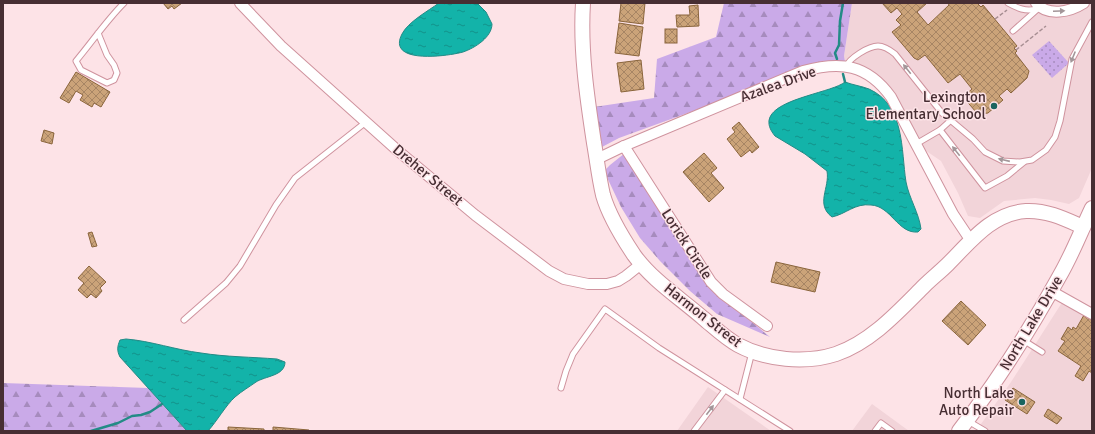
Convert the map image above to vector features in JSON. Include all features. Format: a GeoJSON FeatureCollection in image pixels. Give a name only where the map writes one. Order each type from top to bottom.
{"type":"FeatureCollection","features":[{"type":"Feature","properties":{"kind":"street","name":"Dreher Street"},"geometry":{"type":"LineString","coordinates":[[240,3],[281,46],[366,122],[475,215],[549,271],[564,279],[588,284],[607,284],[622,279],[641,264]]}},
{"type":"Feature","properties":{"kind":"street","name":"Harmon Street"},"geometry":{"type":"LineString","coordinates":[[583,3],[582,35],[584,67],[597,159],[604,195],[614,223],[641,264],[725,336],[752,351],[799,360],[834,355],[850,349],[862,342],[879,328],[991,223],[1006,216],[1023,211],[1036,211],[1052,214],[1083,227]]}},
{"type":"Feature","properties":{"kind":"street"},"geometry":{"type":"LineString","coordinates":[[1038,6],[1046,10],[1056,11],[1069,10],[1084,3]]}},
{"type":"Feature","properties":{"kind":"street","name":"Azalea Drive"},"geometry":{"type":"LineString","coordinates":[[597,159],[624,146],[803,71],[819,68],[846,67],[865,72],[876,80],[891,97],[953,214],[971,241]]}},
{"type":"Feature","properties":{"kind":"street","name":"Lorick Circle"},"geometry":{"type":"LineString","coordinates":[[624,146],[711,282],[723,294],[767,326]]}},
{"type":"Feature","properties":{"kind":"street","name":"North Lake Drive"},"geometry":{"type":"LineString","coordinates":[[963,426],[1022,340],[1051,291],[1072,252],[1092,208]]}},
{"type":"Feature","properties":{"kind":"street"},"geometry":{"type":"LineString","coordinates":[[1051,291],[1092,314]]}},
{"type":"Feature","properties":{"kind":"lane"},"geometry":{"type":"LineString","coordinates":[[98,33],[107,55],[114,65],[117,73],[114,80],[107,83],[81,70],[76,61],[111,16],[124,3]]}},
{"type":"Feature","properties":{"kind":"lane"},"geometry":{"type":"LineString","coordinates":[[1008,3],[1028,10],[1038,6]]}},
{"type":"Feature","properties":{"kind":"lane"},"geometry":{"type":"LineString","coordinates":[[1013,31],[1038,6]]}},
{"type":"Feature","properties":{"kind":"lane"},"geometry":{"type":"LineString","coordinates":[[846,67],[851,59],[874,47],[888,49],[895,54],[942,113],[988,154],[1003,161],[1016,162],[1032,160],[1046,150],[1056,136],[1072,59],[1092,22]]}},
{"type":"Feature","properties":{"kind":"lane"},"geometry":{"type":"LineString","coordinates":[[916,144],[940,130],[951,120]]}},
{"type":"Feature","properties":{"kind":"lane"},"geometry":{"type":"LineString","coordinates":[[184,320],[226,283],[240,266],[276,205],[295,178],[366,122]]}},
{"type":"Feature","properties":{"kind":"lane"},"geometry":{"type":"LineString","coordinates":[[940,130],[985,188],[1007,176],[1025,161]]}},
{"type":"Feature","properties":{"kind":"lane"},"geometry":{"type":"LineString","coordinates":[[561,388],[573,354],[605,309],[659,348],[790,431]]}},
{"type":"Feature","properties":{"kind":"lane"},"geometry":{"type":"LineString","coordinates":[[1022,340],[1042,352]]}},
{"type":"Feature","properties":{"kind":"lane"},"geometry":{"type":"LineString","coordinates":[[740,399],[752,351]]}},
{"type":"Feature","properties":{"kind":"lane"},"geometry":{"type":"LineString","coordinates":[[694,431],[725,390]]}},
{"type":"Feature","properties":{"kind":"lane"},"geometry":{"type":"LineString","coordinates":[[875,431],[881,423],[892,431]]}},
{"type":"Feature","properties":{"kind":"lane"},"geometry":{"type":"LineString","coordinates":[[963,426],[984,431]]}},
{"type":"Feature","properties":{"kind":"path"},"geometry":{"type":"LineString","coordinates":[[995,19],[1007,10]]}},
{"type":"Feature","properties":{"kind":"path"},"geometry":{"type":"LineString","coordinates":[[1016,50],[1046,26]]}},
{"type":"Feature","properties":{"kind":"shaded area","name":"Lexington Elementary School"},"geometry":{"type":"Polygon","coordinates":[[[852,3],[1092,3],[1092,168],[1079,198],[1069,204],[1035,198],[1004,201],[980,218],[968,216],[941,161],[916,144],[885,89],[846,67],[844,56],[852,3]]]}},
{"type":"Feature","properties":{"kind":"shaded area"},"geometry":{"type":"Polygon","coordinates":[[[1063,301],[1092,318],[1092,431],[976,431],[1011,382],[1063,301]]]}},
{"type":"Feature","properties":{"kind":"shaded area"},"geometry":{"type":"Polygon","coordinates":[[[708,387],[771,431],[677,431],[708,387]]]}},
{"type":"Feature","properties":{"kind":"shaded area"},"geometry":{"type":"Polygon","coordinates":[[[872,404],[909,431],[852,431],[872,404]]]}},
{"type":"Feature","properties":{"kind":"green space"},"geometry":{"type":"Polygon","coordinates":[[[724,3],[852,3],[844,56],[846,67],[803,71],[619,138],[602,147],[594,107],[654,98],[657,59],[716,37],[724,3]]]}},
{"type":"Feature","properties":{"kind":"green space"},"geometry":{"type":"Polygon","coordinates":[[[1049,41],[1069,63],[1052,78],[1032,55],[1049,41]]]}},
{"type":"Feature","properties":{"kind":"green space"},"geometry":{"type":"Polygon","coordinates":[[[625,153],[719,295],[770,337],[717,314],[690,291],[660,261],[640,238],[621,207],[604,171],[625,153]]]}},
{"type":"Feature","properties":{"kind":"green space"},"geometry":{"type":"Polygon","coordinates":[[[3,383],[148,388],[187,431],[3,431],[3,383]]]}},
{"type":"Feature","properties":{"kind":"water"},"geometry":{"type":"Polygon","coordinates":[[[439,3],[477,3],[486,12],[492,24],[486,38],[473,48],[456,54],[421,56],[411,54],[403,50],[399,44],[405,30],[413,21],[439,3]]]}},
{"type":"Feature","properties":{"kind":"water"},"geometry":{"type":"Polygon","coordinates":[[[845,82],[869,89],[881,96],[895,117],[902,143],[906,182],[920,223],[921,229],[918,232],[905,229],[884,210],[871,205],[855,207],[832,217],[824,207],[827,171],[805,154],[775,136],[769,124],[771,115],[780,107],[793,101],[836,87],[845,82]]]}},
{"type":"Feature","properties":{"kind":"water"},"geometry":{"type":"Polygon","coordinates":[[[126,339],[201,353],[277,359],[285,362],[284,367],[278,373],[256,382],[235,397],[208,431],[187,431],[120,357],[118,353],[119,342],[120,340],[126,339]]]}},
{"type":"Feature","properties":{"kind":"building"},"geometry":{"type":"Polygon","coordinates":[[[163,3],[182,3],[174,9],[172,6],[168,9],[163,3]]]}},
{"type":"Feature","properties":{"kind":"building"},"geometry":{"type":"Polygon","coordinates":[[[621,3],[645,3],[643,24],[619,21],[621,3]]]}},
{"type":"Feature","properties":{"kind":"building"},"geometry":{"type":"Polygon","coordinates":[[[882,3],[927,3],[917,12],[928,25],[949,5],[948,3],[977,3],[981,7],[983,5],[1017,46],[1014,48],[1017,51],[1015,53],[1029,71],[1027,78],[1011,93],[1007,89],[999,96],[1003,100],[988,113],[980,114],[976,112],[963,97],[972,89],[960,74],[948,83],[925,55],[918,60],[914,58],[892,32],[901,25],[896,20],[902,14],[897,8],[891,13],[882,3]]]}},
{"type":"Feature","properties":{"kind":"building"},"geometry":{"type":"Polygon","coordinates":[[[698,5],[699,26],[677,27],[676,15],[690,15],[689,6],[698,5]]]}},
{"type":"Feature","properties":{"kind":"building"},"geometry":{"type":"Polygon","coordinates":[[[619,23],[643,27],[639,56],[615,53],[619,23]]]}},
{"type":"Feature","properties":{"kind":"building"},"geometry":{"type":"Polygon","coordinates":[[[665,29],[677,29],[677,43],[665,43],[665,29]]]}},
{"type":"Feature","properties":{"kind":"building"},"geometry":{"type":"Polygon","coordinates":[[[641,60],[644,89],[621,92],[617,63],[641,60]]]}},
{"type":"Feature","properties":{"kind":"building"},"geometry":{"type":"Polygon","coordinates":[[[76,72],[110,92],[101,107],[94,103],[92,107],[80,100],[83,95],[76,91],[69,103],[60,98],[76,72]]]}},
{"type":"Feature","properties":{"kind":"building"},"geometry":{"type":"Polygon","coordinates":[[[739,122],[759,147],[752,153],[750,150],[741,157],[727,139],[735,132],[732,128],[739,122]]]}},
{"type":"Feature","properties":{"kind":"building"},"geometry":{"type":"Polygon","coordinates":[[[44,130],[54,133],[52,144],[41,141],[44,130]]]}},
{"type":"Feature","properties":{"kind":"building"},"geometry":{"type":"Polygon","coordinates":[[[704,153],[717,168],[711,173],[724,188],[709,202],[683,172],[704,153]]]}},
{"type":"Feature","properties":{"kind":"building"},"geometry":{"type":"Polygon","coordinates":[[[92,232],[97,246],[92,247],[88,233],[92,232]]]}},
{"type":"Feature","properties":{"kind":"building"},"geometry":{"type":"Polygon","coordinates":[[[776,262],[820,272],[815,292],[771,282],[776,262]]]}},
{"type":"Feature","properties":{"kind":"building"},"geometry":{"type":"Polygon","coordinates":[[[89,266],[106,282],[100,288],[102,291],[96,298],[91,294],[87,298],[78,290],[84,283],[78,278],[89,266]]]}},
{"type":"Feature","properties":{"kind":"building"},"geometry":{"type":"Polygon","coordinates":[[[961,301],[986,325],[968,345],[942,321],[961,301]]]}},
{"type":"Feature","properties":{"kind":"building"},"geometry":{"type":"Polygon","coordinates":[[[1084,315],[1092,320],[1092,373],[1089,371],[1083,381],[1075,376],[1081,366],[1058,351],[1065,341],[1061,339],[1068,327],[1072,330],[1073,327],[1076,329],[1084,315]]]}},
{"type":"Feature","properties":{"kind":"building"},"geometry":{"type":"Polygon","coordinates":[[[1013,388],[1035,402],[1027,414],[1005,400],[1013,388]]]}},
{"type":"Feature","properties":{"kind":"building"},"geometry":{"type":"Polygon","coordinates":[[[1048,409],[1062,418],[1057,424],[1044,416],[1048,409]]]}},
{"type":"Feature","properties":{"kind":"building"},"geometry":{"type":"Polygon","coordinates":[[[228,427],[264,429],[264,431],[228,431],[228,427]]]}},
{"type":"Feature","properties":{"kind":"building"},"geometry":{"type":"Polygon","coordinates":[[[273,427],[309,430],[309,431],[273,431],[273,427]]]}},
{"type":"Feature","properties":{"kind":"waterway"},"geometry":{"type":"LineString","coordinates":[[837,59],[835,53],[839,45],[840,21],[843,3]]}},
{"type":"Feature","properties":{"kind":"waterway"},"geometry":{"type":"LineString","coordinates":[[843,74],[845,82]]}},
{"type":"Feature","properties":{"kind":"waterway"},"geometry":{"type":"LineString","coordinates":[[91,431],[118,423],[132,416],[150,412],[162,404]]}},
{"type":"Feature","properties":{"kind":"place","name":"Lexington Elementary School"},"geometry":{"type":"Point","coordinates":[994,106]}},
{"type":"Feature","properties":{"kind":"place","name":"North Lake Auto Repair"},"geometry":{"type":"Point","coordinates":[1022,402]}}]}
